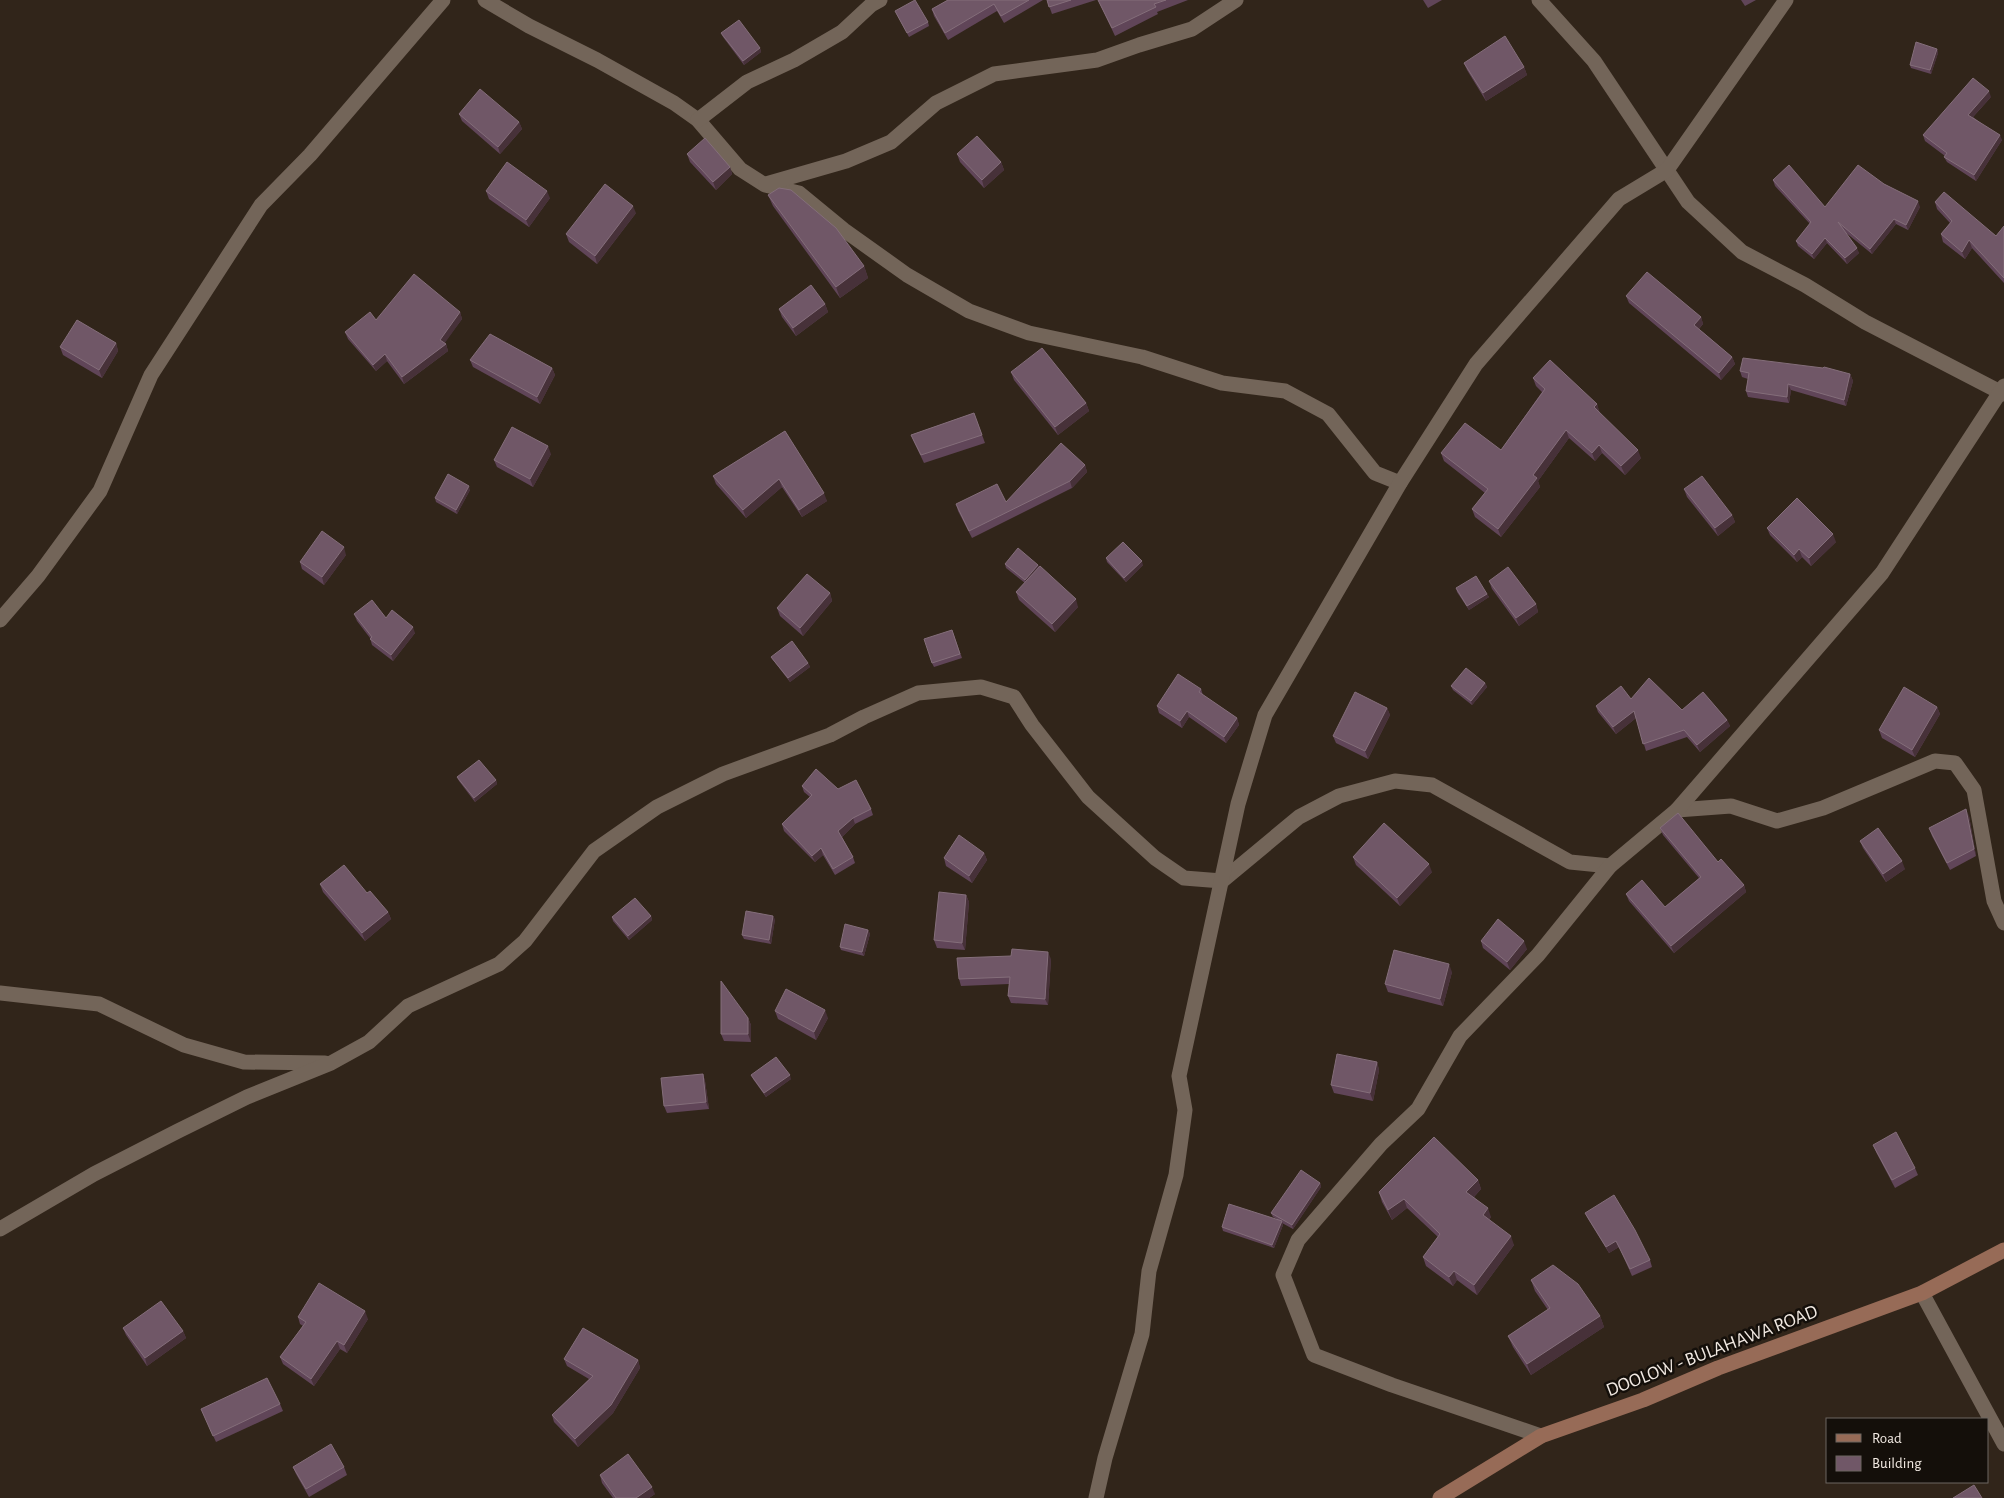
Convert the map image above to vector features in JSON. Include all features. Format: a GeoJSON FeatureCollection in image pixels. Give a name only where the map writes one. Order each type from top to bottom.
{"type":"FeatureCollection","features":[{"type":"Feature","properties":{"kind":"main road","name":"DOOLOW - BULAHAWA ROAD"},"geometry":{"type":"LineString","coordinates":[[1440,1498],[1541,1436],[1643,1400],[1718,1368],[1922,1293],[2004,1250]]}},
{"type":"Feature","properties":{"kind":"street"},"geometry":{"type":"LineString","coordinates":[[0,620],[38,576],[100,491],[151,375],[261,205],[310,155],[443,0]]}},
{"type":"Feature","properties":{"kind":"street"},"geometry":{"type":"LineString","coordinates":[[485,0],[529,26],[665,99],[698,120],[740,169],[764,185],[799,193],[844,230],[907,275],[969,311],[1029,334],[1142,357],[1222,383],[1285,392],[1328,414],[1374,473],[1400,483]]}},
{"type":"Feature","properties":{"kind":"street"},"geometry":{"type":"LineString","coordinates":[[698,120],[747,82],[794,60],[842,32],[871,5],[880,0]]}},
{"type":"Feature","properties":{"kind":"street"},"geometry":{"type":"LineString","coordinates":[[764,185],[846,161],[891,142],[936,103],[994,74],[1097,60],[1139,44],[1192,29],[1236,0]]}},
{"type":"Feature","properties":{"kind":"street"},"geometry":{"type":"LineString","coordinates":[[1539,0],[1594,60],[1688,202],[1742,252],[1804,285],[1865,322],[2002,391],[1882,573],[1677,810],[1610,866],[1538,955],[1460,1036],[1418,1109],[1381,1144],[1298,1240],[1284,1275],[1314,1355],[1392,1385],[1541,1436]]}},
{"type":"Feature","properties":{"kind":"street"},"geometry":{"type":"LineString","coordinates":[[1096,1498],[1105,1458],[1142,1334],[1149,1271],[1176,1175],[1185,1110],[1180,1076],[1238,804],[1265,715],[1400,483],[1476,364],[1619,199],[1667,170],[1786,0]]}},
{"type":"Feature","properties":{"kind":"street"},"geometry":{"type":"LineString","coordinates":[[0,1229],[94,1174],[178,1131],[247,1097],[331,1063],[369,1042],[408,1006],[499,964],[525,941],[594,850],[657,807],[723,774],[830,735],[864,717],[918,693],[981,687],[1014,697],[1032,725],[1088,796],[1155,858],[1184,878],[1222,881],[1299,817],[1339,796],[1395,781],[1432,785],[1570,862],[1610,866]]}},
{"type":"Feature","properties":{"kind":"street"},"geometry":{"type":"LineString","coordinates":[[1677,810],[1731,806],[1777,821],[1823,808],[1936,761],[1955,763],[1974,790],[1994,901],[2004,923]]}},
{"type":"Feature","properties":{"kind":"street"},"geometry":{"type":"LineString","coordinates":[[0,993],[99,1004],[184,1045],[244,1062],[331,1063]]}},
{"type":"Feature","properties":{"kind":"street"},"geometry":{"type":"LineString","coordinates":[[1922,1293],[2004,1444]]}},
{"type":"Feature","properties":{"kind":"building"},"geometry":{"type":"Polygon","coordinates":[[[915,0],[928,22],[907,33],[895,11],[915,0]]]}},
{"type":"Feature","properties":{"kind":"building"},"geometry":{"type":"Polygon","coordinates":[[[948,0],[1029,0],[1001,16],[994,4],[945,33],[932,9],[948,0]]]}},
{"type":"Feature","properties":{"kind":"building"},"geometry":{"type":"Polygon","coordinates":[[[1047,0],[1071,0],[1049,7],[1047,0]]]}},
{"type":"Feature","properties":{"kind":"building"},"geometry":{"type":"Polygon","coordinates":[[[1098,0],[1166,0],[1154,4],[1156,7],[1112,28],[1098,0]]]}},
{"type":"Feature","properties":{"kind":"building"},"geometry":{"type":"Polygon","coordinates":[[[739,20],[760,48],[743,61],[721,33],[739,20]]]}},
{"type":"Feature","properties":{"kind":"building"},"geometry":{"type":"Polygon","coordinates":[[[1505,36],[1524,67],[1483,93],[1464,63],[1505,36]]]}},
{"type":"Feature","properties":{"kind":"building"},"geometry":{"type":"Polygon","coordinates":[[[1916,42],[1937,49],[1930,70],[1910,65],[1916,42]]]}},
{"type":"Feature","properties":{"kind":"building"},"geometry":{"type":"Polygon","coordinates":[[[1973,78],[1989,91],[1968,115],[2000,135],[1974,175],[1944,157],[1947,153],[1923,135],[1973,78]]]}},
{"type":"Feature","properties":{"kind":"building"},"geometry":{"type":"Polygon","coordinates":[[[480,89],[519,122],[498,147],[459,114],[480,89]]]}},
{"type":"Feature","properties":{"kind":"building"},"geometry":{"type":"Polygon","coordinates":[[[977,136],[1001,162],[982,180],[957,154],[977,136]]]}},
{"type":"Feature","properties":{"kind":"building"},"geometry":{"type":"Polygon","coordinates":[[[705,138],[730,167],[713,182],[687,154],[705,138]]]}},
{"type":"Feature","properties":{"kind":"building"},"geometry":{"type":"Polygon","coordinates":[[[507,162],[547,191],[526,220],[486,191],[507,162]]]}},
{"type":"Feature","properties":{"kind":"building"},"geometry":{"type":"Polygon","coordinates":[[[1789,165],[1825,207],[1858,165],[1884,184],[1918,201],[1906,225],[1894,219],[1870,249],[1838,222],[1857,248],[1845,258],[1825,238],[1812,254],[1796,241],[1811,222],[1773,180],[1789,165]]]}},
{"type":"Feature","properties":{"kind":"building"},"geometry":{"type":"Polygon","coordinates":[[[605,184],[633,206],[595,256],[566,234],[605,184]]]}},
{"type":"Feature","properties":{"kind":"building"},"geometry":{"type":"Polygon","coordinates":[[[779,188],[791,190],[836,228],[864,266],[836,287],[768,195],[779,188]]]}},
{"type":"Feature","properties":{"kind":"building"},"geometry":{"type":"Polygon","coordinates":[[[1944,192],[1996,236],[2004,226],[2004,278],[1969,240],[1962,252],[1941,234],[1952,221],[1935,202],[1944,192]]]}},
{"type":"Feature","properties":{"kind":"building"},"geometry":{"type":"Polygon","coordinates":[[[1647,272],[1701,317],[1694,325],[1732,357],[1719,373],[1626,296],[1647,272]]]}},
{"type":"Feature","properties":{"kind":"building"},"geometry":{"type":"Polygon","coordinates":[[[414,274],[460,312],[440,340],[446,344],[402,377],[385,354],[373,365],[345,332],[370,312],[376,320],[414,274]]]}},
{"type":"Feature","properties":{"kind":"building"},"geometry":{"type":"Polygon","coordinates":[[[811,285],[825,304],[793,328],[779,309],[811,285]]]}},
{"type":"Feature","properties":{"kind":"building"},"geometry":{"type":"Polygon","coordinates":[[[77,320],[116,343],[99,370],[60,347],[77,320]]]}},
{"type":"Feature","properties":{"kind":"building"},"geometry":{"type":"Polygon","coordinates":[[[490,334],[552,368],[537,397],[470,360],[490,334]]]}},
{"type":"Feature","properties":{"kind":"building"},"geometry":{"type":"Polygon","coordinates":[[[1042,348],[1086,403],[1055,427],[1011,372],[1042,348]]]}},
{"type":"Feature","properties":{"kind":"building"},"geometry":{"type":"Polygon","coordinates":[[[1743,358],[1824,367],[1850,374],[1844,400],[1788,384],[1787,397],[1746,391],[1749,373],[1740,371],[1743,358]]]}},
{"type":"Feature","properties":{"kind":"building"},"geometry":{"type":"Polygon","coordinates":[[[1550,360],[1597,404],[1594,407],[1638,450],[1621,466],[1599,445],[1592,453],[1566,430],[1533,475],[1537,478],[1498,529],[1472,509],[1488,489],[1441,453],[1465,423],[1501,450],[1545,389],[1533,378],[1550,360]]]}},
{"type":"Feature","properties":{"kind":"building"},"geometry":{"type":"Polygon","coordinates":[[[974,413],[982,435],[921,455],[911,435],[974,413]]]}},
{"type":"Feature","properties":{"kind":"building"},"geometry":{"type":"Polygon","coordinates":[[[512,427],[548,446],[530,479],[494,460],[512,427]]]}},
{"type":"Feature","properties":{"kind":"building"},"geometry":{"type":"Polygon","coordinates":[[[785,431],[824,493],[799,510],[779,479],[743,510],[713,476],[785,431]]]}},
{"type":"Feature","properties":{"kind":"building"},"geometry":{"type":"Polygon","coordinates":[[[1061,443],[1085,465],[1070,481],[969,531],[956,504],[997,484],[1006,502],[1061,443]]]}},
{"type":"Feature","properties":{"kind":"building"},"geometry":{"type":"Polygon","coordinates":[[[448,474],[469,486],[456,510],[435,498],[448,474]]]}},
{"type":"Feature","properties":{"kind":"building"},"geometry":{"type":"Polygon","coordinates":[[[1702,476],[1732,515],[1715,528],[1684,489],[1702,476]]]}},
{"type":"Feature","properties":{"kind":"building"},"geometry":{"type":"Polygon","coordinates":[[[1797,498],[1833,534],[1809,558],[1799,549],[1794,555],[1767,528],[1797,498]]]}},
{"type":"Feature","properties":{"kind":"building"},"geometry":{"type":"Polygon","coordinates":[[[322,531],[344,547],[322,577],[300,562],[322,531]]]}},
{"type":"Feature","properties":{"kind":"building"},"geometry":{"type":"Polygon","coordinates":[[[1123,542],[1142,561],[1124,578],[1106,558],[1123,542]]]}},
{"type":"Feature","properties":{"kind":"building"},"geometry":{"type":"Polygon","coordinates":[[[1018,548],[1038,565],[1025,580],[1005,564],[1018,548]]]}},
{"type":"Feature","properties":{"kind":"building"},"geometry":{"type":"Polygon","coordinates":[[[1040,566],[1076,599],[1052,624],[1016,592],[1040,566]]]}},
{"type":"Feature","properties":{"kind":"building"},"geometry":{"type":"Polygon","coordinates":[[[1508,567],[1536,604],[1516,618],[1489,581],[1508,567]]]}},
{"type":"Feature","properties":{"kind":"building"},"geometry":{"type":"Polygon","coordinates":[[[807,574],[830,593],[800,628],[777,608],[807,574]]]}},
{"type":"Feature","properties":{"kind":"building"},"geometry":{"type":"Polygon","coordinates":[[[1476,576],[1487,594],[1467,606],[1456,588],[1476,576]]]}},
{"type":"Feature","properties":{"kind":"building"},"geometry":{"type":"Polygon","coordinates":[[[372,600],[386,618],[392,610],[413,627],[391,655],[370,639],[372,637],[354,614],[372,600]]]}},
{"type":"Feature","properties":{"kind":"building"},"geometry":{"type":"Polygon","coordinates":[[[952,630],[960,654],[932,663],[924,639],[952,630]]]}},
{"type":"Feature","properties":{"kind":"building"},"geometry":{"type":"Polygon","coordinates":[[[792,641],[808,663],[788,678],[771,657],[792,641]]]}},
{"type":"Feature","properties":{"kind":"building"},"geometry":{"type":"Polygon","coordinates":[[[1466,668],[1485,683],[1471,701],[1451,686],[1466,668]]]}},
{"type":"Feature","properties":{"kind":"building"},"geometry":{"type":"Polygon","coordinates":[[[1178,674],[1201,689],[1199,692],[1237,718],[1224,737],[1187,711],[1180,721],[1157,706],[1178,674]]]}},
{"type":"Feature","properties":{"kind":"building"},"geometry":{"type":"Polygon","coordinates":[[[1649,678],[1682,710],[1703,692],[1727,720],[1697,745],[1684,730],[1643,744],[1634,711],[1613,727],[1596,706],[1621,686],[1631,699],[1649,678]]]}},
{"type":"Feature","properties":{"kind":"building"},"geometry":{"type":"Polygon","coordinates":[[[1904,687],[1937,707],[1912,750],[1879,730],[1904,687]]]}},
{"type":"Feature","properties":{"kind":"building"},"geometry":{"type":"Polygon","coordinates":[[[1355,692],[1387,708],[1365,751],[1333,736],[1355,692]]]}},
{"type":"Feature","properties":{"kind":"building"},"geometry":{"type":"Polygon","coordinates":[[[479,760],[496,780],[474,798],[457,777],[479,760]]]}},
{"type":"Feature","properties":{"kind":"building"},"geometry":{"type":"Polygon","coordinates":[[[816,769],[838,789],[856,780],[871,809],[853,818],[838,831],[853,857],[833,869],[821,848],[812,856],[782,824],[812,795],[802,786],[816,769]]]}},
{"type":"Feature","properties":{"kind":"building"},"geometry":{"type":"Polygon","coordinates":[[[1966,809],[1974,849],[1947,863],[1929,828],[1966,809]]]}},
{"type":"Feature","properties":{"kind":"building"},"geometry":{"type":"Polygon","coordinates":[[[1678,813],[1718,862],[1721,859],[1744,885],[1671,946],[1626,894],[1642,880],[1665,907],[1701,877],[1660,828],[1678,813]]]}},
{"type":"Feature","properties":{"kind":"building"},"geometry":{"type":"Polygon","coordinates":[[[1384,823],[1429,864],[1397,898],[1353,857],[1384,823]]]}},
{"type":"Feature","properties":{"kind":"building"},"geometry":{"type":"Polygon","coordinates":[[[1878,828],[1902,861],[1883,874],[1860,841],[1878,828]]]}},
{"type":"Feature","properties":{"kind":"building"},"geometry":{"type":"Polygon","coordinates":[[[959,835],[984,853],[969,876],[944,858],[959,835]]]}},
{"type":"Feature","properties":{"kind":"building"},"geometry":{"type":"Polygon","coordinates":[[[344,865],[367,893],[370,891],[388,912],[362,933],[320,884],[344,865]]]}},
{"type":"Feature","properties":{"kind":"building"},"geometry":{"type":"Polygon","coordinates":[[[939,892],[966,895],[962,943],[934,940],[939,892]]]}},
{"type":"Feature","properties":{"kind":"building"},"geometry":{"type":"Polygon","coordinates":[[[635,898],[651,916],[628,936],[612,917],[635,898]]]}},
{"type":"Feature","properties":{"kind":"building"},"geometry":{"type":"Polygon","coordinates":[[[746,911],[773,916],[769,940],[742,935],[746,911]]]}},
{"type":"Feature","properties":{"kind":"building"},"geometry":{"type":"Polygon","coordinates":[[[1498,919],[1524,941],[1507,962],[1481,941],[1498,919]]]}},
{"type":"Feature","properties":{"kind":"building"},"geometry":{"type":"Polygon","coordinates":[[[845,924],[868,930],[862,952],[840,947],[845,924]]]}},
{"type":"Feature","properties":{"kind":"building"},"geometry":{"type":"Polygon","coordinates":[[[1012,949],[1048,952],[1045,999],[1008,996],[1010,977],[959,979],[957,958],[1011,956],[1012,949]]]}},
{"type":"Feature","properties":{"kind":"building"},"geometry":{"type":"Polygon","coordinates":[[[1394,950],[1449,964],[1440,999],[1385,984],[1394,950]]]}},
{"type":"Feature","properties":{"kind":"building"},"geometry":{"type":"Polygon","coordinates":[[[721,981],[748,1018],[748,1034],[721,1034],[721,981]]]}},
{"type":"Feature","properties":{"kind":"building"},"geometry":{"type":"Polygon","coordinates":[[[786,989],[825,1010],[814,1032],[775,1011],[786,989]]]}},
{"type":"Feature","properties":{"kind":"building"},"geometry":{"type":"Polygon","coordinates":[[[1337,1054],[1377,1062],[1370,1093],[1331,1085],[1337,1054]]]}},
{"type":"Feature","properties":{"kind":"building"},"geometry":{"type":"Polygon","coordinates":[[[776,1057],[790,1075],[764,1093],[751,1075],[776,1057]]]}},
{"type":"Feature","properties":{"kind":"building"},"geometry":{"type":"Polygon","coordinates":[[[703,1074],[706,1102],[664,1106],[661,1078],[703,1074]]]}},
{"type":"Feature","properties":{"kind":"building"},"geometry":{"type":"Polygon","coordinates":[[[1896,1132],[1915,1168],[1892,1180],[1873,1145],[1896,1132]]]}},
{"type":"Feature","properties":{"kind":"building"},"geometry":{"type":"Polygon","coordinates":[[[1434,1137],[1478,1180],[1466,1192],[1488,1208],[1483,1215],[1511,1236],[1474,1285],[1454,1271],[1449,1277],[1423,1257],[1440,1234],[1404,1199],[1388,1210],[1379,1192],[1434,1137]]]}},
{"type":"Feature","properties":{"kind":"building"},"geometry":{"type":"Polygon","coordinates":[[[1301,1170],[1320,1183],[1292,1225],[1271,1213],[1301,1170]]]}},
{"type":"Feature","properties":{"kind":"building"},"geometry":{"type":"Polygon","coordinates":[[[1614,1195],[1650,1260],[1630,1269],[1616,1241],[1606,1247],[1585,1213],[1614,1195]]]}},
{"type":"Feature","properties":{"kind":"building"},"geometry":{"type":"Polygon","coordinates":[[[1229,1204],[1282,1221],[1272,1245],[1222,1227],[1229,1204]]]}},
{"type":"Feature","properties":{"kind":"building"},"geometry":{"type":"Polygon","coordinates":[[[1553,1265],[1578,1284],[1600,1316],[1527,1364],[1508,1336],[1550,1308],[1531,1280],[1553,1265]]]}},
{"type":"Feature","properties":{"kind":"building"},"geometry":{"type":"Polygon","coordinates":[[[319,1283],[365,1311],[344,1345],[337,1341],[311,1379],[280,1357],[306,1322],[298,1317],[319,1283]]]}},
{"type":"Feature","properties":{"kind":"building"},"geometry":{"type":"Polygon","coordinates":[[[161,1301],[183,1331],[145,1358],[123,1328],[161,1301]]]}},
{"type":"Feature","properties":{"kind":"building"},"geometry":{"type":"Polygon","coordinates":[[[583,1328],[638,1360],[611,1405],[575,1439],[552,1415],[593,1376],[564,1359],[583,1328]]]}},
{"type":"Feature","properties":{"kind":"building"},"geometry":{"type":"Polygon","coordinates":[[[267,1378],[280,1404],[213,1436],[201,1409],[267,1378]]]}},
{"type":"Feature","properties":{"kind":"building"},"geometry":{"type":"Polygon","coordinates":[[[331,1444],[344,1467],[306,1489],[293,1467],[331,1444]]]}},
{"type":"Feature","properties":{"kind":"building"},"geometry":{"type":"Polygon","coordinates":[[[628,1454],[652,1487],[636,1498],[616,1498],[600,1475],[628,1454]]]}},
{"type":"Feature","properties":{"kind":"building"},"geometry":{"type":"Polygon","coordinates":[[[1974,1485],[1982,1498],[1953,1498],[1974,1485]]]}}]}
